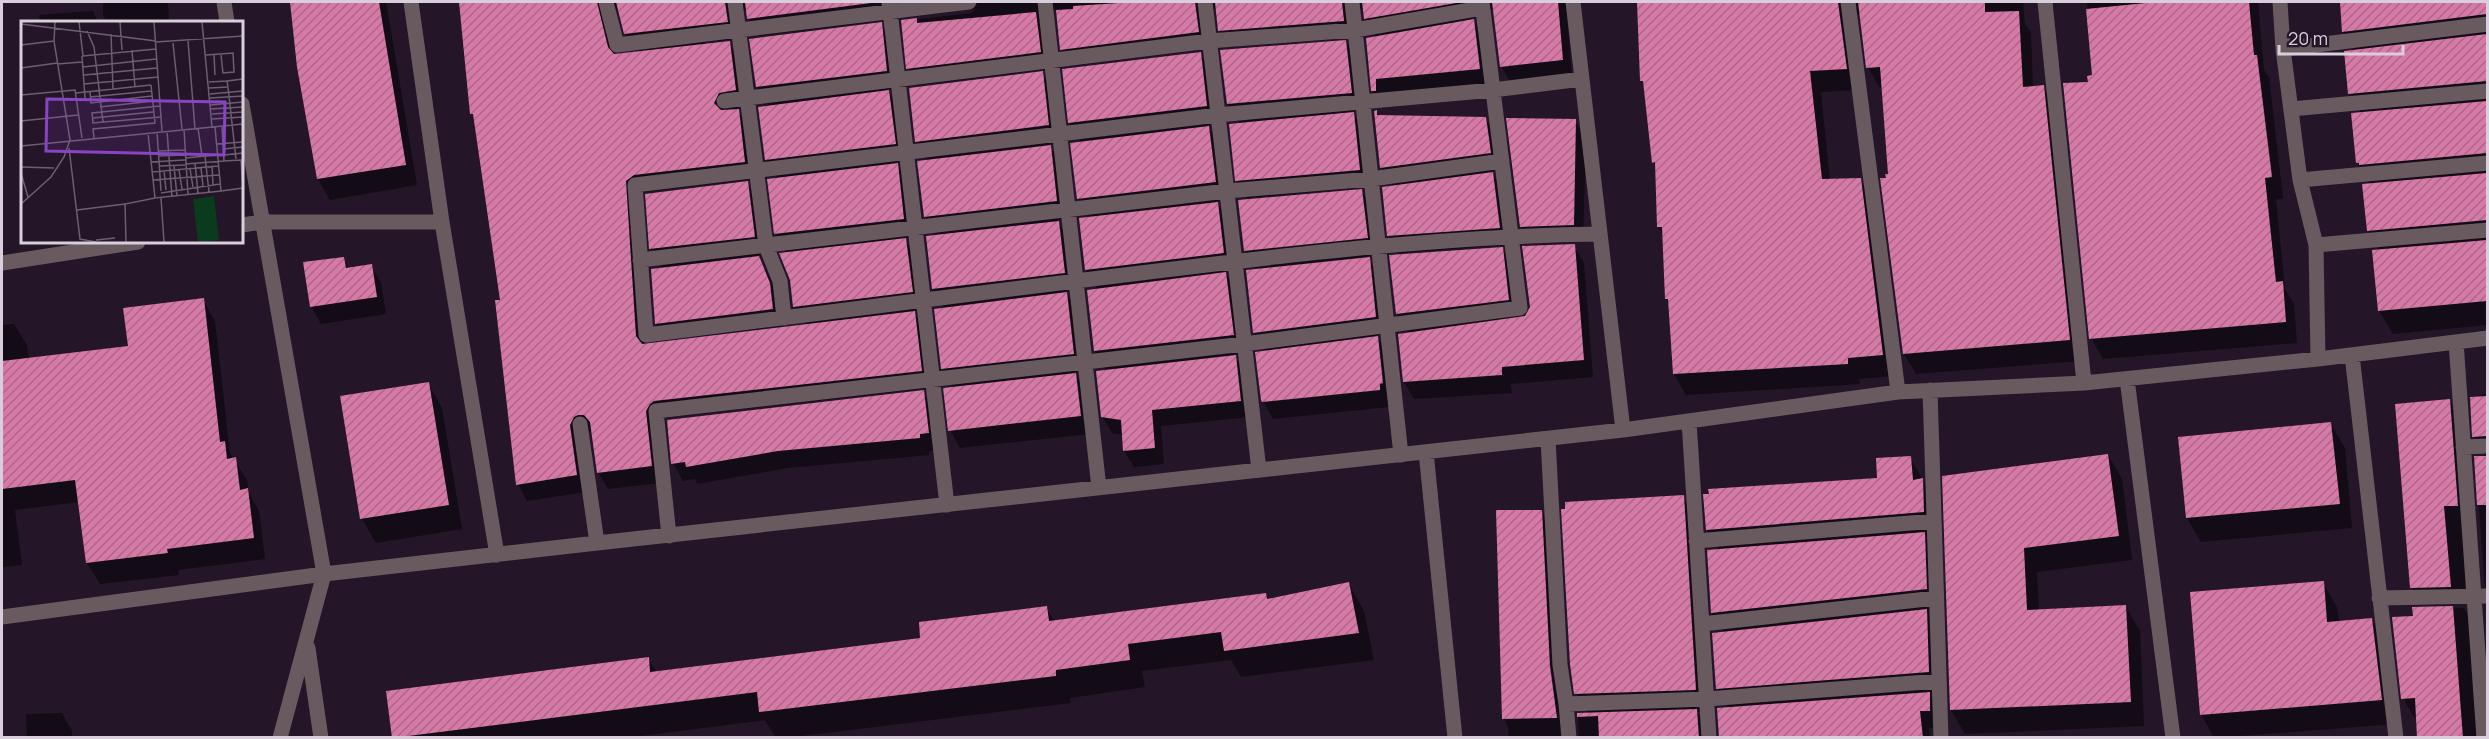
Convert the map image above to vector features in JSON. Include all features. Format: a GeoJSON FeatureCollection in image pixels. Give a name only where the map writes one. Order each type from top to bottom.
{"type":"FeatureCollection","features":[{"type":"Feature","properties":{"kind":"street"},"geometry":{"type":"LineString","coordinates":[[224,2],[227,21]]}},
{"type":"Feature","properties":{"kind":"street"},"geometry":{"type":"LineString","coordinates":[[411,2],[442,222],[497,555]]}},
{"type":"Feature","properties":{"kind":"street"},"geometry":{"type":"LineString","coordinates":[[606,2],[617,45],[739,30],[889,6],[969,2]]}},
{"type":"Feature","properties":{"kind":"street"},"geometry":{"type":"LineString","coordinates":[[735,2],[766,246],[780,281],[784,318]]}},
{"type":"Feature","properties":{"kind":"street"},"geometry":{"type":"LineString","coordinates":[[1045,2],[1099,488]]}},
{"type":"Feature","properties":{"kind":"street"},"geometry":{"type":"LineString","coordinates":[[1205,2],[1259,470]]}},
{"type":"Feature","properties":{"kind":"street"},"geometry":{"type":"LineString","coordinates":[[1352,2],[1401,455]]}},
{"type":"Feature","properties":{"kind":"street"},"geometry":{"type":"LineString","coordinates":[[1573,2],[1623,430]]}},
{"type":"Feature","properties":{"kind":"street"},"geometry":{"type":"LineString","coordinates":[[1848,2],[1898,392]]}},
{"type":"Feature","properties":{"kind":"street"},"geometry":{"type":"LineString","coordinates":[[2045,2],[2084,383]]}},
{"type":"Feature","properties":{"kind":"street"},"geometry":{"type":"LineString","coordinates":[[2280,2],[2283,49],[2300,180],[2316,245],[2318,359]]}},
{"type":"Feature","properties":{"kind":"street"},"geometry":{"type":"LineString","coordinates":[[669,536],[657,411],[1244,344],[1520,308],[1482,4],[1355,30],[1209,40],[724,101]]}},
{"type":"Feature","properties":{"kind":"street"},"geometry":{"type":"LineString","coordinates":[[889,6],[947,506]]}},
{"type":"Feature","properties":{"kind":"street"},"geometry":{"type":"LineString","coordinates":[[2283,49],[2487,24]]}},
{"type":"Feature","properties":{"kind":"street"},"geometry":{"type":"LineString","coordinates":[[1582,79],[1493,90],[1218,115],[635,185],[646,334],[1378,245],[1510,235],[1600,234]]}},
{"type":"Feature","properties":{"kind":"street"},"geometry":{"type":"LineString","coordinates":[[2291,109],[2487,91]]}},
{"type":"Feature","properties":{"kind":"street"},"geometry":{"type":"LineString","coordinates":[[243,110],[324,574],[280,738]]}},
{"type":"Feature","properties":{"kind":"street"},"geometry":{"type":"LineString","coordinates":[[640,260],[1227,191],[1371,179],[1502,161]]}},
{"type":"Feature","properties":{"kind":"street"},"geometry":{"type":"LineString","coordinates":[[2300,180],[2487,163]]}},
{"type":"Feature","properties":{"kind":"street"},"geometry":{"type":"LineString","coordinates":[[243,225],[262,222],[442,222]]}},
{"type":"Feature","properties":{"kind":"street"},"geometry":{"type":"LineString","coordinates":[[2316,245],[2487,230]]}},
{"type":"Feature","properties":{"kind":"street"},"geometry":{"type":"LineString","coordinates":[[2,263],[132,243]]}},
{"type":"Feature","properties":{"kind":"street"},"geometry":{"type":"LineString","coordinates":[[2,617],[324,574],[1548,439],[1898,392],[2084,383],[2318,359],[2487,338]]}},
{"type":"Feature","properties":{"kind":"street"},"geometry":{"type":"LineString","coordinates":[[2456,342],[2463,447],[2480,596],[2484,738]]}},
{"type":"Feature","properties":{"kind":"street"},"geometry":{"type":"LineString","coordinates":[[2352,355],[2396,738]]}},
{"type":"Feature","properties":{"kind":"street"},"geometry":{"type":"LineString","coordinates":[[2127,379],[2173,738]]}},
{"type":"Feature","properties":{"kind":"street"},"geometry":{"type":"LineString","coordinates":[[1930,390],[1941,738]]}},
{"type":"Feature","properties":{"kind":"street"},"geometry":{"type":"LineString","coordinates":[[1689,421],[1709,738]]}},
{"type":"Feature","properties":{"kind":"street"},"geometry":{"type":"LineString","coordinates":[[580,424],[597,543]]}},
{"type":"Feature","properties":{"kind":"street"},"geometry":{"type":"LineString","coordinates":[[1548,439],[1560,665],[1569,738]]}},
{"type":"Feature","properties":{"kind":"street"},"geometry":{"type":"LineString","coordinates":[[2463,447],[2487,446]]}},
{"type":"Feature","properties":{"kind":"street"},"geometry":{"type":"LineString","coordinates":[[1426,452],[1455,738]]}},
{"type":"Feature","properties":{"kind":"street"},"geometry":{"type":"LineString","coordinates":[[1696,541],[1934,521]]}},
{"type":"Feature","properties":{"kind":"street"},"geometry":{"type":"LineString","coordinates":[[2379,598],[2480,596]]}},
{"type":"Feature","properties":{"kind":"street"},"geometry":{"type":"LineString","coordinates":[[1702,624],[1936,598]]}},
{"type":"Feature","properties":{"kind":"street"},"geometry":{"type":"LineString","coordinates":[[307,641],[321,738]]}},
{"type":"Feature","properties":{"kind":"street"},"geometry":{"type":"LineString","coordinates":[[1566,704],[1707,699],[1939,681]]}},
{"type":"Feature","properties":{"kind":"building"},"geometry":{"type":"Polygon","coordinates":[[[290,2],[379,2],[406,165],[317,179],[297,67],[290,2]]]}},
{"type":"Feature","properties":{"kind":"building"},"geometry":{"type":"Polygon","coordinates":[[[459,2],[597,2],[608,47],[614,54],[730,41],[736,90],[719,93],[714,103],[721,110],[739,109],[745,162],[634,175],[626,181],[636,336],[642,344],[915,311],[922,371],[654,401],[646,411],[652,466],[597,473],[590,422],[584,415],[578,415],[574,417],[570,425],[577,475],[516,485],[495,300],[500,300],[473,114],[470,114],[459,2]]]}},
{"type":"Feature","properties":{"kind":"building"},"geometry":{"type":"Polygon","coordinates":[[[616,2],[725,2],[728,22],[624,34],[616,2]]]}},
{"type":"Feature","properties":{"kind":"building"},"geometry":{"type":"Polygon","coordinates":[[[745,2],[879,2],[747,19],[745,2]]]}},
{"type":"Feature","properties":{"kind":"building"},"geometry":{"type":"Polygon","coordinates":[[[1135,2],[1195,2],[1199,32],[1060,50],[1056,10],[1073,9],[1073,6],[1135,2]]]}},
{"type":"Feature","properties":{"kind":"building"},"geometry":{"type":"Polygon","coordinates":[[[1215,2],[1342,2],[1344,21],[1218,31],[1215,2]]]}},
{"type":"Feature","properties":{"kind":"building"},"geometry":{"type":"Polygon","coordinates":[[[1362,2],[1462,2],[1364,19],[1362,2]]]}},
{"type":"Feature","properties":{"kind":"building"},"geometry":{"type":"Polygon","coordinates":[[[1492,2],[1558,2],[1563,60],[1500,67],[1492,2]]]}},
{"type":"Feature","properties":{"kind":"building"},"geometry":{"type":"Polygon","coordinates":[[[1637,2],[1838,2],[1847,69],[1810,71],[1822,179],[1861,178],[1883,355],[1848,358],[1848,364],[1673,374],[1668,299],[1665,299],[1662,227],[1657,227],[1655,162],[1652,163],[1643,81],[1640,81],[1637,2]]]}},
{"type":"Feature","properties":{"kind":"building"},"geometry":{"type":"Polygon","coordinates":[[[1858,2],[1985,2],[1985,12],[2019,11],[2023,87],[2044,85],[2070,340],[1903,354],[1880,178],[1886,178],[1885,174],[1888,174],[1880,67],[1866,68],[1858,2]]]}},
{"type":"Feature","properties":{"kind":"building"},"geometry":{"type":"Polygon","coordinates":[[[2156,2],[2249,2],[2254,55],[2257,55],[2272,177],[2265,178],[2276,282],[2283,281],[2286,322],[2089,339],[2063,83],[2088,82],[2087,76],[2092,75],[2086,9],[2156,2]]]}},
{"type":"Feature","properties":{"kind":"building"},"geometry":{"type":"Polygon","coordinates":[[[2340,2],[2487,2],[2487,14],[2342,32],[2340,2]]]}},
{"type":"Feature","properties":{"kind":"building"},"geometry":{"type":"Polygon","coordinates":[[[1036,12],[1041,52],[906,69],[901,20],[917,18],[917,23],[1036,12]]]}},
{"type":"Feature","properties":{"kind":"building"},"geometry":{"type":"Polygon","coordinates":[[[1474,19],[1480,69],[1376,79],[1376,91],[1371,91],[1366,38],[1474,19]]]}},
{"type":"Feature","properties":{"kind":"building"},"geometry":{"type":"Polygon","coordinates":[[[882,22],[887,71],[756,87],[749,39],[882,22]]]}},
{"type":"Feature","properties":{"kind":"building"},"geometry":{"type":"Polygon","coordinates":[[[2487,34],[2487,81],[2348,94],[2344,51],[2487,34]]]}},
{"type":"Feature","properties":{"kind":"building"},"geometry":{"type":"Polygon","coordinates":[[[1346,40],[1352,93],[1227,104],[1220,50],[1346,40]]]}},
{"type":"Feature","properties":{"kind":"building"},"geometry":{"type":"Polygon","coordinates":[[[1201,52],[1207,106],[1068,123],[1062,69],[1201,52]]]}},
{"type":"Feature","properties":{"kind":"building"},"geometry":{"type":"Polygon","coordinates":[[[1043,71],[1049,125],[915,142],[909,88],[1043,71]]]}},
{"type":"Feature","properties":{"kind":"building"},"geometry":{"type":"Polygon","coordinates":[[[889,90],[896,144],[765,160],[758,107],[889,90]]]}},
{"type":"Feature","properties":{"kind":"building"},"geometry":{"type":"Polygon","coordinates":[[[2487,101],[2487,153],[2359,165],[2356,163],[2351,113],[2487,101]]]}},
{"type":"Feature","properties":{"kind":"building"},"geometry":{"type":"Polygon","coordinates":[[[1377,110],[1377,115],[1486,117],[1491,153],[1380,168],[1374,111],[1377,110]]]}},
{"type":"Feature","properties":{"kind":"building"},"geometry":{"type":"Polygon","coordinates":[[[1354,112],[1360,170],[1235,181],[1229,124],[1354,112]]]}},
{"type":"Feature","properties":{"kind":"building"},"geometry":{"type":"Polygon","coordinates":[[[1506,118],[1576,119],[1574,225],[1520,227],[1506,118]]]}},
{"type":"Feature","properties":{"kind":"building"},"geometry":{"type":"Polygon","coordinates":[[[1209,126],[1216,182],[1077,199],[1070,143],[1209,126]]]}},
{"type":"Feature","properties":{"kind":"building"},"geometry":{"type":"Polygon","coordinates":[[[1051,145],[1057,201],[924,217],[917,161],[1051,145]]]}},
{"type":"Feature","properties":{"kind":"building"},"geometry":{"type":"Polygon","coordinates":[[[898,163],[904,219],[774,234],[767,179],[898,163]]]}},
{"type":"Feature","properties":{"kind":"building"},"geometry":{"type":"Polygon","coordinates":[[[1493,172],[1500,228],[1387,236],[1382,187],[1493,172]]]}},
{"type":"Feature","properties":{"kind":"building"},"geometry":{"type":"Polygon","coordinates":[[[2487,173],[2487,220],[2367,231],[2362,184],[2487,173]]]}},
{"type":"Feature","properties":{"kind":"building"},"geometry":{"type":"Polygon","coordinates":[[[748,181],[755,237],[649,249],[645,194],[748,181]]]}},
{"type":"Feature","properties":{"kind":"building"},"geometry":{"type":"Polygon","coordinates":[[[1362,189],[1368,238],[1244,251],[1238,200],[1362,189]]]}},
{"type":"Feature","properties":{"kind":"building"},"geometry":{"type":"Polygon","coordinates":[[[1218,202],[1224,253],[1085,270],[1079,218],[1218,202]]]}},
{"type":"Feature","properties":{"kind":"building"},"geometry":{"type":"Polygon","coordinates":[[[1059,221],[1065,273],[932,289],[926,236],[1059,221]]]}},
{"type":"Feature","properties":{"kind":"building"},"geometry":{"type":"Polygon","coordinates":[[[906,238],[913,292],[793,307],[790,280],[779,253],[906,238]]]}},
{"type":"Feature","properties":{"kind":"building"},"geometry":{"type":"Polygon","coordinates":[[[2487,240],[2487,301],[2378,311],[2372,250],[2487,240]]]}},
{"type":"Feature","properties":{"kind":"building"},"geometry":{"type":"Polygon","coordinates":[[[1575,244],[1584,360],[1502,367],[1502,375],[1403,382],[1398,334],[1525,316],[1530,307],[1522,246],[1575,244]]]}},
{"type":"Feature","properties":{"kind":"building"},"geometry":{"type":"Polygon","coordinates":[[[1503,247],[1509,300],[1396,314],[1389,255],[1503,247]]]}},
{"type":"Feature","properties":{"kind":"building"},"geometry":{"type":"Polygon","coordinates":[[[759,256],[770,283],[773,309],[655,324],[651,269],[759,256]]]}},
{"type":"Feature","properties":{"kind":"building"},"geometry":{"type":"Polygon","coordinates":[[[344,257],[346,268],[372,264],[377,297],[310,307],[303,262],[344,257]]]}},
{"type":"Feature","properties":{"kind":"building"},"geometry":{"type":"Polygon","coordinates":[[[1370,257],[1376,317],[1253,333],[1246,270],[1370,257]]]}},
{"type":"Feature","properties":{"kind":"building"},"geometry":{"type":"Polygon","coordinates":[[[1226,272],[1234,335],[1094,351],[1087,290],[1226,272]]]}},
{"type":"Feature","properties":{"kind":"building"},"geometry":{"type":"Polygon","coordinates":[[[1067,292],[1074,354],[941,369],[934,309],[1067,292]]]}},
{"type":"Feature","properties":{"kind":"building"},"geometry":{"type":"Polygon","coordinates":[[[204,298],[220,442],[225,441],[227,459],[236,457],[240,490],[248,488],[254,538],[167,549],[168,553],[86,563],[75,480],[2,489],[2,361],[128,346],[123,308],[204,298]]]}},
{"type":"Feature","properties":{"kind":"building"},"geometry":{"type":"Polygon","coordinates":[[[1378,336],[1383,383],[1380,384],[1380,390],[1262,402],[1255,352],[1378,336]]]}},
{"type":"Feature","properties":{"kind":"building"},"geometry":{"type":"Polygon","coordinates":[[[1236,355],[1241,401],[1152,410],[1155,448],[1123,451],[1121,420],[1101,417],[1096,371],[1236,355]]]}},
{"type":"Feature","properties":{"kind":"building"},"geometry":{"type":"Polygon","coordinates":[[[1076,373],[1081,416],[948,431],[943,388],[1076,373]]]}},
{"type":"Feature","properties":{"kind":"building"},"geometry":{"type":"Polygon","coordinates":[[[429,382],[449,505],[360,519],[340,396],[429,382]]]}},
{"type":"Feature","properties":{"kind":"building"},"geometry":{"type":"Polygon","coordinates":[[[924,390],[929,433],[920,434],[920,438],[778,451],[686,467],[685,462],[671,464],[667,420],[924,390]]]}},
{"type":"Feature","properties":{"kind":"building"},"geometry":{"type":"Polygon","coordinates":[[[2487,396],[2487,436],[2472,437],[2470,397],[2487,396]]]}},
{"type":"Feature","properties":{"kind":"building"},"geometry":{"type":"Polygon","coordinates":[[[2450,399],[2458,506],[2444,506],[2451,587],[2410,588],[2395,404],[2450,399]]]}},
{"type":"Feature","properties":{"kind":"building"},"geometry":{"type":"Polygon","coordinates":[[[2331,422],[2340,504],[2186,518],[2178,437],[2331,422]]]}},
{"type":"Feature","properties":{"kind":"building"},"geometry":{"type":"Polygon","coordinates":[[[2108,454],[2119,536],[2024,548],[2027,610],[2126,605],[2131,702],[1950,710],[1942,476],[2108,454]]]}},
{"type":"Feature","properties":{"kind":"building"},"geometry":{"type":"Polygon","coordinates":[[[1911,456],[1913,480],[1923,478],[1924,512],[1706,530],[1703,494],[1709,494],[1708,489],[1877,478],[1876,458],[1911,456]]]}},
{"type":"Feature","properties":{"kind":"building"},"geometry":{"type":"Polygon","coordinates":[[[2474,456],[2487,456],[2487,505],[2477,505],[2474,456]]]}},
{"type":"Feature","properties":{"kind":"building"},"geometry":{"type":"Polygon","coordinates":[[[1684,495],[1696,690],[1574,694],[1570,664],[1561,509],[1565,509],[1565,502],[1684,495]]]}},
{"type":"Feature","properties":{"kind":"building"},"geometry":{"type":"Polygon","coordinates":[[[1496,510],[1542,510],[1550,666],[1557,718],[1502,719],[1496,510]]]}},
{"type":"Feature","properties":{"kind":"building"},"geometry":{"type":"Polygon","coordinates":[[[1925,532],[1927,589],[1711,613],[1707,550],[1925,532]]]}},
{"type":"Feature","properties":{"kind":"building"},"geometry":{"type":"Polygon","coordinates":[[[2324,581],[2327,622],[2372,618],[2382,700],[2200,715],[2190,592],[2324,581]]]}},
{"type":"Feature","properties":{"kind":"building"},"geometry":{"type":"Polygon","coordinates":[[[1349,582],[1359,633],[1224,651],[1221,632],[1128,644],[1130,660],[1056,670],[1056,676],[759,712],[757,692],[392,738],[386,691],[649,657],[650,672],[920,638],[919,622],[1047,606],[1049,621],[1266,593],[1267,599],[1349,582]]]}},
{"type":"Feature","properties":{"kind":"building"},"geometry":{"type":"Polygon","coordinates":[[[2453,606],[2463,738],[2417,738],[2415,698],[2401,699],[2392,617],[2413,616],[2412,607],[2453,606]]]}},
{"type":"Feature","properties":{"kind":"building"},"geometry":{"type":"Polygon","coordinates":[[[1927,609],[1929,672],[1716,689],[1712,633],[1927,609]]]}},
{"type":"Feature","properties":{"kind":"building"},"geometry":{"type":"Polygon","coordinates":[[[1930,692],[1930,711],[1920,711],[1923,738],[1719,738],[1717,708],[1930,692]]]}},
{"type":"Feature","properties":{"kind":"building"},"geometry":{"type":"Polygon","coordinates":[[[1697,709],[1699,738],[1599,738],[1598,716],[1577,717],[1577,713],[1697,709]]]}}]}
